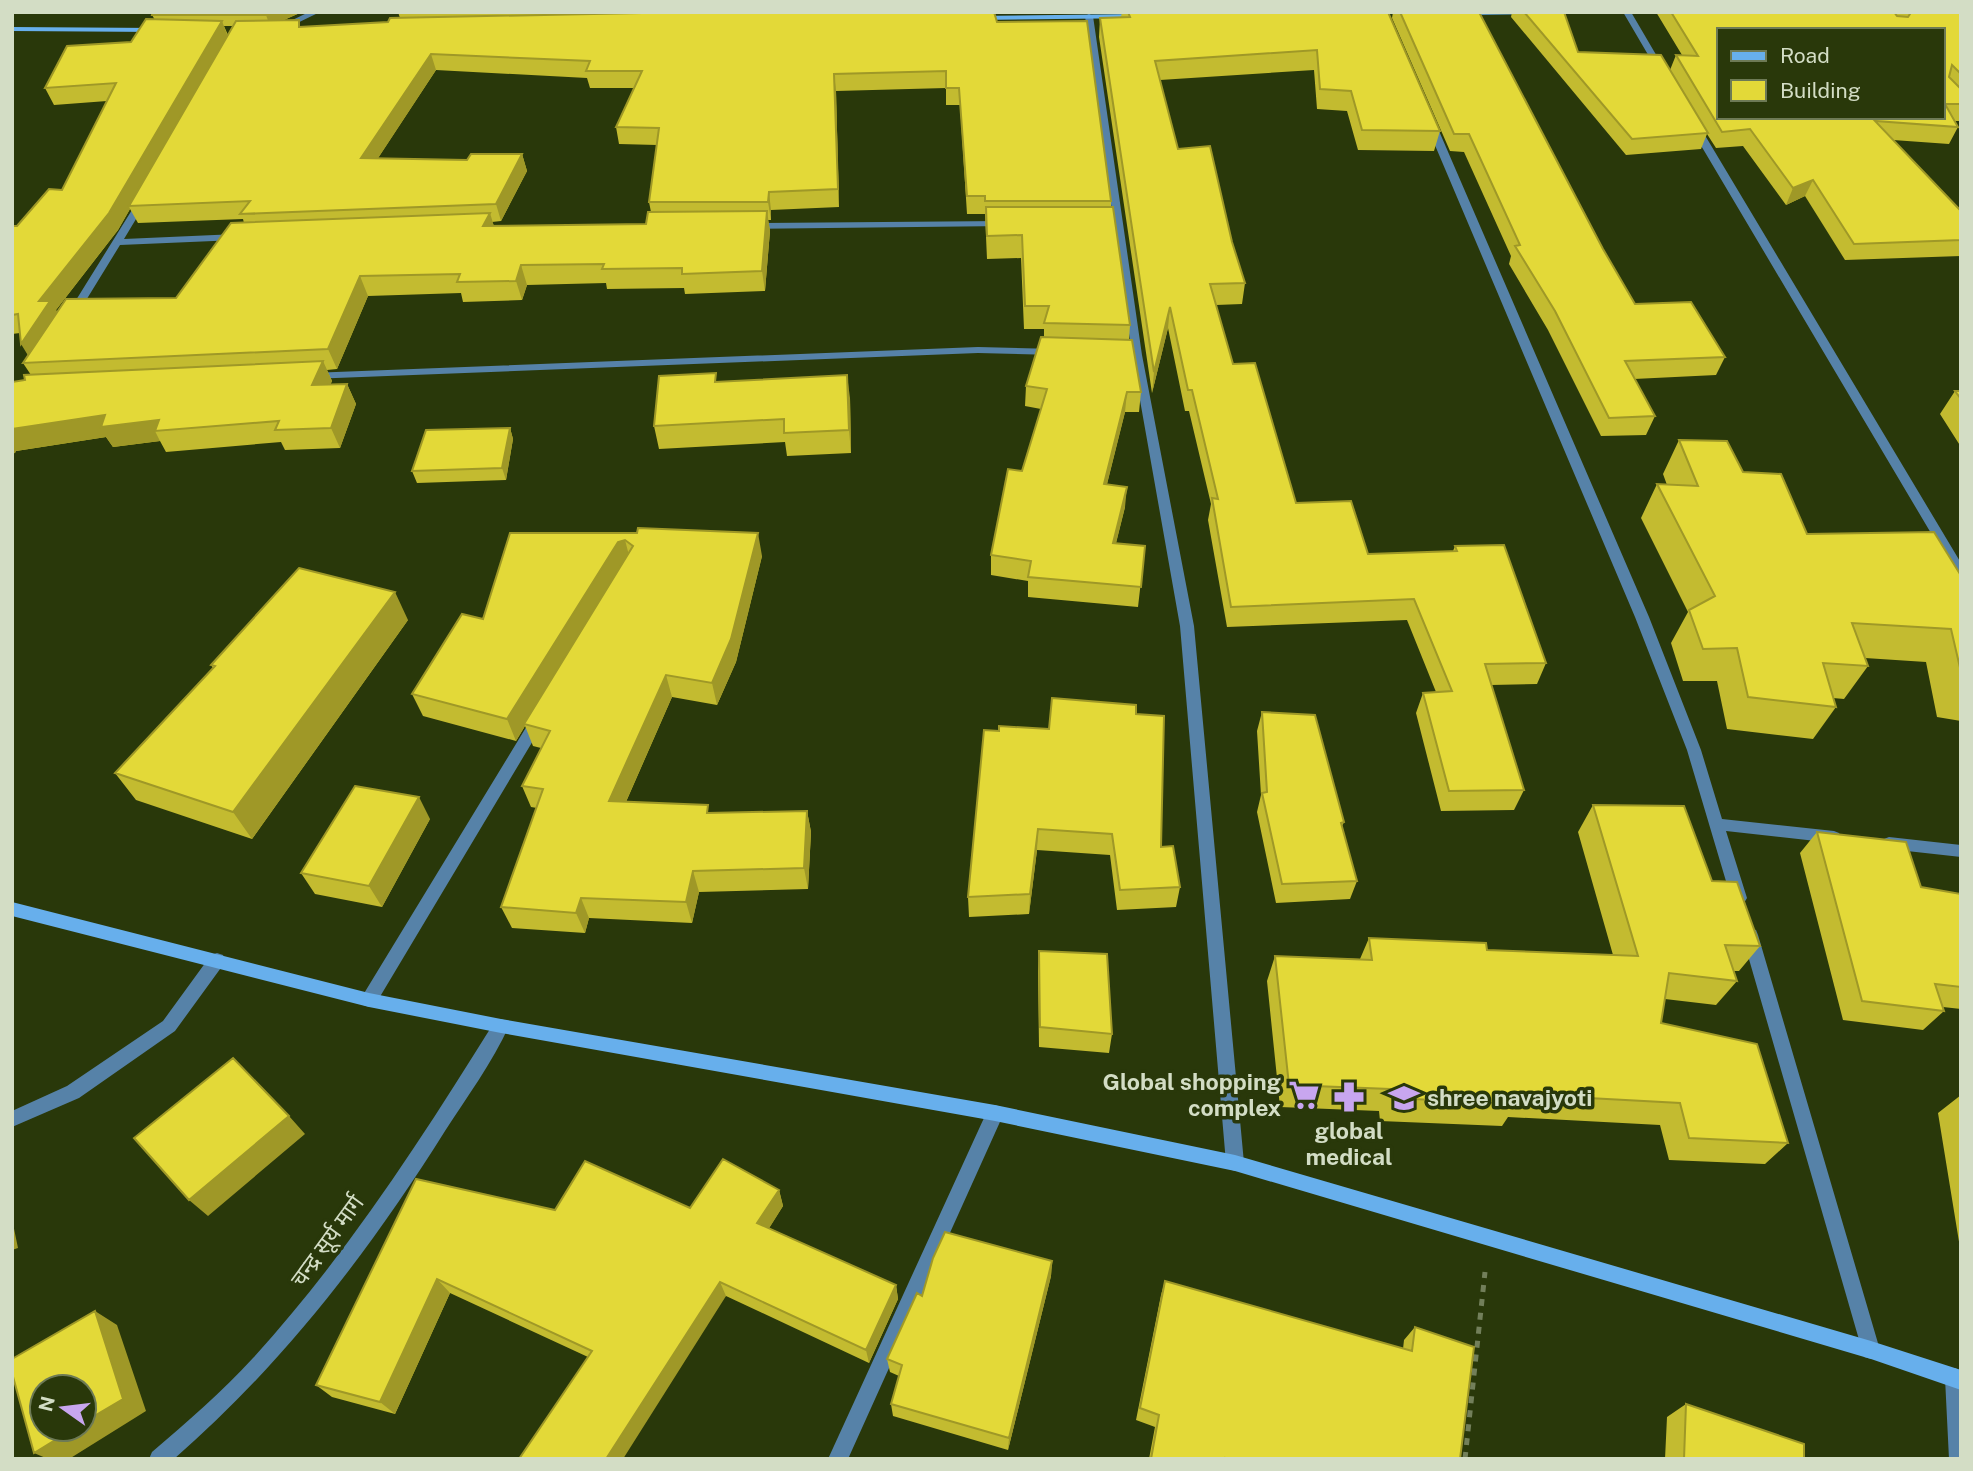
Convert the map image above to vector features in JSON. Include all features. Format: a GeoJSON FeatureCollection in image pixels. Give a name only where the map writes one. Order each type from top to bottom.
{"type":"FeatureCollection","features":[{"type":"Feature","properties":{"kind":"main road"},"geometry":{"type":"LineString","coordinates":[[1457,13],[1548,12]]}},
{"type":"Feature","properties":{"kind":"main road"},"geometry":{"type":"LineString","coordinates":[[964,18],[1142,16]]}},
{"type":"Feature","properties":{"kind":"main road"},"geometry":{"type":"LineString","coordinates":[[12,29],[172,31]]}},
{"type":"Feature","properties":{"kind":"main road"},"geometry":{"type":"LineString","coordinates":[[268,32],[295,31]]}},
{"type":"Feature","properties":{"kind":"main road"},"geometry":{"type":"LineString","coordinates":[[12,909],[369,1000],[501,1026],[995,1113],[1235,1163],[1871,1350],[1958,1379]]}},
{"type":"Feature","properties":{"kind":"street"},"geometry":{"type":"LineString","coordinates":[[268,32],[293,24],[316,12]]}},
{"type":"Feature","properties":{"kind":"street"},"geometry":{"type":"LineString","coordinates":[[1627,12],[1669,84]]}},
{"type":"Feature","properties":{"kind":"street"},"geometry":{"type":"LineString","coordinates":[[1088,16],[1110,224],[1131,355],[1187,626],[1235,1163]]}},
{"type":"Feature","properties":{"kind":"street"},"geometry":{"type":"LineString","coordinates":[[1427,116],[1642,617],[1694,750],[1871,1350]]}},
{"type":"Feature","properties":{"kind":"street"},"geometry":{"type":"LineString","coordinates":[[1691,120],[1961,574]]}},
{"type":"Feature","properties":{"kind":"street"},"geometry":{"type":"LineString","coordinates":[[67,322],[146,195]]}},
{"type":"Feature","properties":{"kind":"street"},"geometry":{"type":"LineString","coordinates":[[740,226],[1009,224]]}},
{"type":"Feature","properties":{"kind":"street"},"geometry":{"type":"LineString","coordinates":[[119,242],[243,237]]}},
{"type":"Feature","properties":{"kind":"street"},"geometry":{"type":"LineString","coordinates":[[297,377],[978,350],[1071,353]]}},
{"type":"Feature","properties":{"kind":"street"},"geometry":{"type":"LineString","coordinates":[[369,1000],[543,713]]}},
{"type":"Feature","properties":{"kind":"street"},"geometry":{"type":"LineString","coordinates":[[1717,824],[1853,839]]}},
{"type":"Feature","properties":{"kind":"street"},"geometry":{"type":"LineString","coordinates":[[1880,842],[1961,851]]}},
{"type":"Feature","properties":{"kind":"street"},"geometry":{"type":"LineString","coordinates":[[12,1119],[74,1092],[169,1026],[217,960]]}},
{"type":"Feature","properties":{"kind":"street","name":"चन्द्र सूर्य मार्ग"},"geometry":{"type":"LineString","coordinates":[[159,1459],[195,1430],[296,1325],[426,1149],[501,1026]]}},
{"type":"Feature","properties":{"kind":"street"},"geometry":{"type":"LineString","coordinates":[[838,1459],[995,1113]]}},
{"type":"Feature","properties":{"kind":"street"},"geometry":{"type":"LineString","coordinates":[[1958,1379],[1959,1459]]}},
{"type":"Feature","properties":{"kind":"path"},"geometry":{"type":"LineString","coordinates":[[1465,1459],[1489,1236]]}},
{"type":"Feature","properties":{"kind":"building"},"geometry":{"type":"Polygon","coordinates":[[[153,12],[273,12],[266,15],[152,15],[153,12]]]}},
{"type":"Feature","properties":{"kind":"building"},"geometry":{"type":"Polygon","coordinates":[[[691,12],[994,12],[997,22],[1087,21],[1111,201],[985,201],[985,196],[967,196],[959,88],[946,88],[946,71],[834,74],[838,189],[769,192],[768,202],[649,202],[659,128],[616,127],[642,71],[586,71],[590,61],[431,54],[361,158],[467,160],[471,154],[522,154],[496,204],[240,214],[250,201],[129,206],[236,21],[299,20],[299,27],[388,22],[390,18],[691,12]]]}},
{"type":"Feature","properties":{"kind":"building"},"geometry":{"type":"Polygon","coordinates":[[[1128,12],[1388,12],[1440,131],[1362,130],[1351,91],[1320,89],[1317,50],[1155,61],[1178,149],[1210,146],[1232,242],[1245,283],[1210,284],[1233,364],[1255,363],[1296,503],[1351,501],[1368,554],[1457,551],[1455,546],[1504,545],[1546,663],[1485,664],[1524,790],[1449,791],[1423,693],[1452,691],[1414,599],[1231,607],[1212,498],[1218,499],[1192,390],[1188,390],[1170,307],[1154,372],[1100,18],[1130,17],[1128,12]]]}},
{"type":"Feature","properties":{"kind":"building"},"geometry":{"type":"Polygon","coordinates":[[[1400,12],[1479,12],[1603,249],[1635,304],[1691,302],[1725,357],[1625,361],[1655,416],[1609,418],[1555,311],[1515,246],[1520,245],[1469,134],[1454,134],[1400,12]]]}},
{"type":"Feature","properties":{"kind":"building"},"geometry":{"type":"Polygon","coordinates":[[[1524,12],[1564,12],[1578,52],[1661,55],[1708,133],[1632,139],[1524,12]]]}},
{"type":"Feature","properties":{"kind":"building"},"geometry":{"type":"Polygon","coordinates":[[[1671,12],[1894,12],[1897,16],[1908,17],[1909,12],[1961,12],[1961,74],[1952,65],[1949,77],[1961,89],[1961,104],[1945,104],[1958,127],[1875,121],[1961,211],[1961,240],[1854,244],[1813,180],[1793,188],[1750,129],[1722,132],[1676,55],[1698,56],[1671,12]]]}},
{"type":"Feature","properties":{"kind":"building"},"geometry":{"type":"Polygon","coordinates":[[[146,19],[222,21],[109,213],[39,301],[50,301],[21,344],[18,314],[12,315],[12,226],[17,226],[49,189],[62,190],[116,83],[45,88],[67,46],[131,42],[146,19]]]}},
{"type":"Feature","properties":{"kind":"building"},"geometry":{"type":"Polygon","coordinates":[[[986,207],[1113,207],[1130,325],[1044,323],[1049,306],[1025,306],[1022,235],[987,236],[986,207]]]}},
{"type":"Feature","properties":{"kind":"building"},"geometry":{"type":"Polygon","coordinates":[[[767,211],[762,271],[682,274],[682,268],[602,269],[604,264],[521,265],[516,281],[457,282],[460,274],[360,276],[328,349],[23,363],[66,299],[176,298],[231,223],[490,213],[483,226],[646,224],[648,212],[767,211]]]}},
{"type":"Feature","properties":{"kind":"building"},"geometry":{"type":"Polygon","coordinates":[[[1041,337],[1132,340],[1141,392],[1127,392],[1104,484],[1127,487],[1113,543],[1145,546],[1141,587],[1028,577],[1031,561],[991,555],[1008,469],[1022,471],[1047,389],[1026,386],[1041,337]]]}},
{"type":"Feature","properties":{"kind":"building"},"geometry":{"type":"Polygon","coordinates":[[[323,361],[312,385],[347,384],[331,428],[275,430],[279,421],[155,431],[159,420],[101,427],[105,415],[12,429],[12,382],[25,380],[24,375],[323,361]]]}},
{"type":"Feature","properties":{"kind":"building"},"geometry":{"type":"Polygon","coordinates":[[[716,373],[715,382],[847,375],[849,430],[784,433],[784,419],[654,426],[659,376],[716,373]]]}},
{"type":"Feature","properties":{"kind":"building"},"geometry":{"type":"Polygon","coordinates":[[[510,428],[502,468],[412,471],[426,430],[510,428]]]}},
{"type":"Feature","properties":{"kind":"building"},"geometry":{"type":"Polygon","coordinates":[[[1679,440],[1727,441],[1743,472],[1781,474],[1807,534],[1934,532],[1961,574],[1961,672],[1951,629],[1852,623],[1868,666],[1823,663],[1836,707],[1748,697],[1737,648],[1703,649],[1689,610],[1715,596],[1657,484],[1698,486],[1679,440]]]}},
{"type":"Feature","properties":{"kind":"building"},"geometry":{"type":"Polygon","coordinates":[[[638,528],[758,533],[731,639],[712,683],[666,675],[609,801],[708,805],[707,813],[807,811],[804,868],[693,871],[686,902],[581,898],[576,913],[501,907],[543,789],[522,786],[550,731],[524,724],[633,546],[625,540],[618,542],[507,719],[412,694],[462,614],[483,619],[510,533],[637,533],[638,528]]]}},
{"type":"Feature","properties":{"kind":"building"},"geometry":{"type":"Polygon","coordinates":[[[299,568],[395,592],[233,812],[115,773],[215,666],[211,665],[299,568]]]}},
{"type":"Feature","properties":{"kind":"building"},"geometry":{"type":"Polygon","coordinates":[[[1052,698],[1136,705],[1136,714],[1164,716],[1161,847],[1173,846],[1180,887],[1120,890],[1112,834],[1038,829],[1030,894],[968,897],[984,730],[999,731],[999,726],[1049,729],[1052,698]]]}},
{"type":"Feature","properties":{"kind":"building"},"geometry":{"type":"Polygon","coordinates":[[[1262,712],[1315,715],[1357,881],[1282,884],[1262,793],[1267,792],[1262,712]]]}},
{"type":"Feature","properties":{"kind":"building"},"geometry":{"type":"Polygon","coordinates":[[[355,786],[419,797],[369,886],[301,873],[355,786]]]}},
{"type":"Feature","properties":{"kind":"building"},"geometry":{"type":"Polygon","coordinates":[[[1593,805],[1684,806],[1712,881],[1737,882],[1760,946],[1725,945],[1737,981],[1669,973],[1661,1023],[1757,1044],[1788,1143],[1689,1138],[1680,1103],[1515,1094],[1517,1104],[1392,1098],[1390,1089],[1289,1085],[1275,956],[1372,960],[1369,938],[1486,943],[1487,950],[1638,956],[1593,805]]]}},
{"type":"Feature","properties":{"kind":"building"},"geometry":{"type":"Polygon","coordinates":[[[1817,832],[1906,842],[1921,887],[1961,894],[1961,987],[1935,984],[1944,1011],[1862,1001],[1817,832]]]}},
{"type":"Feature","properties":{"kind":"building"},"geometry":{"type":"Polygon","coordinates":[[[1039,951],[1107,954],[1112,1034],[1040,1027],[1039,951]]]}},
{"type":"Feature","properties":{"kind":"building"},"geometry":{"type":"Polygon","coordinates":[[[233,1058],[289,1116],[189,1200],[134,1138],[233,1058]]]}},
{"type":"Feature","properties":{"kind":"building"},"geometry":{"type":"Polygon","coordinates":[[[723,1159],[779,1190],[757,1223],[896,1285],[866,1350],[720,1282],[606,1459],[519,1459],[592,1351],[437,1279],[380,1402],[316,1385],[416,1179],[555,1210],[585,1161],[690,1208],[723,1159]]]}},
{"type":"Feature","properties":{"kind":"building"},"geometry":{"type":"Polygon","coordinates":[[[945,1232],[1052,1261],[1009,1438],[891,1404],[902,1365],[887,1359],[917,1293],[922,1296],[933,1258],[945,1232]]]}},
{"type":"Feature","properties":{"kind":"building"},"geometry":{"type":"Polygon","coordinates":[[[1165,1281],[1412,1351],[1415,1327],[1474,1347],[1460,1459],[1151,1459],[1159,1415],[1140,1408],[1165,1281]]]}},
{"type":"Feature","properties":{"kind":"building"},"geometry":{"type":"Polygon","coordinates":[[[95,1311],[123,1399],[98,1414],[98,1373],[28,1373],[28,1431],[12,1373],[12,1359],[95,1311]]]}},
{"type":"Feature","properties":{"kind":"building"},"geometry":{"type":"Polygon","coordinates":[[[1686,1404],[1804,1444],[1804,1459],[1684,1459],[1686,1404]]]}},
{"type":"Feature","properties":{"kind":"building"},"geometry":{"type":"Polygon","coordinates":[[[31,1443],[50,1443],[34,1453],[31,1443]]]}},
{"type":"Feature","properties":{"kind":"place","name":"Global shopping complex"},"geometry":{"type":"Point","coordinates":[1304,1095]}},
{"type":"Feature","properties":{"kind":"place","name":"global medical"},"geometry":{"type":"Point","coordinates":[1349,1097]}},
{"type":"Feature","properties":{"kind":"place","name":"shree navajyoti"},"geometry":{"type":"Point","coordinates":[1404,1098]}}]}
